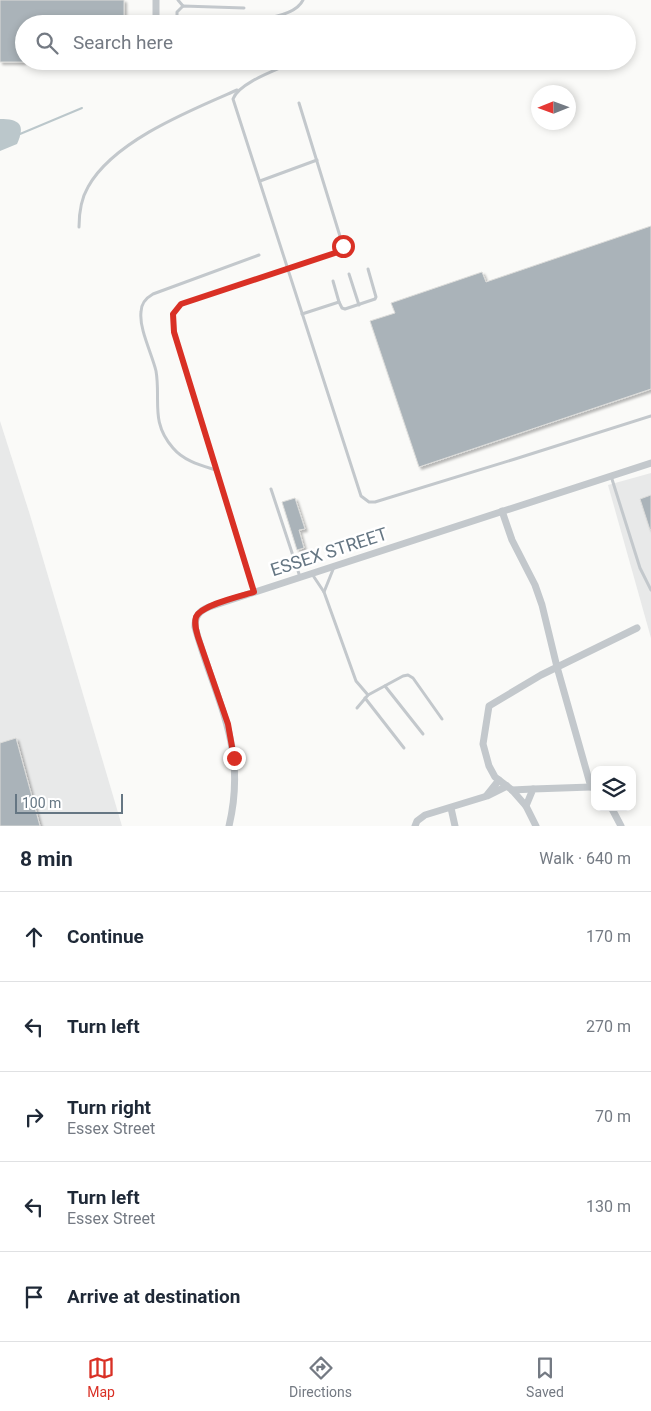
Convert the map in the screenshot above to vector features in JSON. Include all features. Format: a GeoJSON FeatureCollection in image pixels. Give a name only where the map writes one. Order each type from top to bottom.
{"type":"FeatureCollection","features":[{"type":"Feature","properties":{"kind":"street"},"geometry":{"type":"LineString","coordinates":[[156,0],[156,15]]}},
{"type":"Feature","properties":{"kind":"street","name":"ESSEX STREET"},"geometry":{"type":"LineString","coordinates":[[228,826],[234,787],[234,758],[228,724],[198,637],[195,622],[197,616],[204,609],[651,464]]}},
{"type":"Feature","properties":{"kind":"street"},"geometry":{"type":"LineString","coordinates":[[502,511],[512,540],[539,596],[557,667],[591,780]]}},
{"type":"Feature","properties":{"kind":"street"},"geometry":{"type":"LineString","coordinates":[[536,826],[526,806],[510,788],[490,771],[483,744],[489,706],[557,667],[637,628]]}},
{"type":"Feature","properties":{"kind":"street"},"geometry":{"type":"LineString","coordinates":[[487,796],[500,780]]}},
{"type":"Feature","properties":{"kind":"street"},"geometry":{"type":"LineString","coordinates":[[415,826],[417,821],[425,815],[510,788],[591,787]]}},
{"type":"Feature","properties":{"kind":"street"},"geometry":{"type":"LineString","coordinates":[[526,806],[533,789]]}},
{"type":"Feature","properties":{"kind":"street"},"geometry":{"type":"LineString","coordinates":[[451,808],[455,826]]}},
{"type":"Feature","properties":{"kind":"street"},"geometry":{"type":"LineString","coordinates":[[612,811],[621,826]]}},
{"type":"Feature","properties":{"kind":"lane"},"geometry":{"type":"LineString","coordinates":[[178,0],[183,6],[244,8]]}},
{"type":"Feature","properties":{"kind":"lane"},"geometry":{"type":"LineString","coordinates":[[281,15],[290,13],[299,7],[303,0]]}},
{"type":"Feature","properties":{"kind":"lane"},"geometry":{"type":"LineString","coordinates":[[178,15],[183,6]]}},
{"type":"Feature","properties":{"kind":"lane"},"geometry":{"type":"LineString","coordinates":[[79,227],[79,212],[88,186],[118,153],[129,144],[185,114],[277,70]]}},
{"type":"Feature","properties":{"kind":"lane"},"geometry":{"type":"LineString","coordinates":[[238,90],[233,99],[360,493],[369,502],[375,502],[515,460],[651,416]]}},
{"type":"Feature","properties":{"kind":"lane"},"geometry":{"type":"LineString","coordinates":[[254,592],[174,332],[173,314],[181,304],[338,252],[343,246],[299,103]]}},
{"type":"Feature","properties":{"kind":"lane"},"geometry":{"type":"LineString","coordinates":[[260,181],[317,160]]}},
{"type":"Feature","properties":{"kind":"lane"},"geometry":{"type":"LineString","coordinates":[[217,470],[195,464],[186,458],[173,448],[163,432],[157,416],[156,371],[148,349],[140,313],[142,304],[153,294],[259,255]]}},
{"type":"Feature","properties":{"kind":"lane"},"geometry":{"type":"LineString","coordinates":[[333,281],[339,302],[343,308],[359,304],[376,298],[368,269]]}},
{"type":"Feature","properties":{"kind":"lane"},"geometry":{"type":"LineString","coordinates":[[349,274],[359,304]]}},
{"type":"Feature","properties":{"kind":"lane"},"geometry":{"type":"LineString","coordinates":[[302,314],[339,302]]}},
{"type":"Feature","properties":{"kind":"lane"},"geometry":{"type":"LineString","coordinates":[[611,476],[640,568],[651,590]]}},
{"type":"Feature","properties":{"kind":"lane"},"geometry":{"type":"LineString","coordinates":[[271,490],[300,577]]}},
{"type":"Feature","properties":{"kind":"lane"},"geometry":{"type":"LineString","coordinates":[[324,592],[334,567]]}},
{"type":"Feature","properties":{"kind":"lane"},"geometry":{"type":"LineString","coordinates":[[312,574],[324,592],[356,681],[404,748]]}},
{"type":"Feature","properties":{"kind":"lane"},"geometry":{"type":"LineString","coordinates":[[357,708],[367,697],[408,675],[413,678],[442,718]]}},
{"type":"Feature","properties":{"kind":"lane"},"geometry":{"type":"LineString","coordinates":[[385,686],[423,734]]}},
{"type":"Feature","properties":{"kind":"shaded area"},"geometry":{"type":"Polygon","coordinates":[[[0,119],[16,122],[21,127],[21,132],[17,144],[0,151],[0,119]]]}},
{"type":"Feature","properties":{"kind":"shaded area"},"geometry":{"type":"Polygon","coordinates":[[[0,421],[30,515],[122,826],[0,826],[0,421]]]}},
{"type":"Feature","properties":{"kind":"shaded area"},"geometry":{"type":"Polygon","coordinates":[[[651,473],[651,638],[608,485],[651,473]]]}},
{"type":"Feature","properties":{"kind":"building"},"geometry":{"type":"Polygon","coordinates":[[[0,0],[124,0],[124,15],[15,15],[15,62],[0,62],[0,0]]]}},
{"type":"Feature","properties":{"kind":"building"},"geometry":{"type":"Polygon","coordinates":[[[651,226],[651,389],[419,467],[370,321],[395,313],[391,303],[482,272],[486,282],[651,226]]]}},
{"type":"Feature","properties":{"kind":"building"},"geometry":{"type":"Polygon","coordinates":[[[651,495],[651,529],[650,530],[640,499],[651,495]]]}},
{"type":"Feature","properties":{"kind":"building"},"geometry":{"type":"Polygon","coordinates":[[[295,498],[305,529],[299,530],[304,548],[297,550],[282,502],[295,498]]]}},
{"type":"Feature","properties":{"kind":"building"},"geometry":{"type":"Polygon","coordinates":[[[16,738],[40,826],[0,826],[0,743],[16,738]]]}},
{"type":"Feature","properties":{"kind":"waterway"},"geometry":{"type":"LineString","coordinates":[[20,134],[82,108]]}},
{"type":"Feature","properties":{"kind":"route"},"geometry":{"type":"LineString","coordinates":[[234,758],[228,724],[198,637],[195,622],[199,612],[204,609],[254,592],[174,332],[173,314],[181,304],[338,252],[343,246]]}}]}
